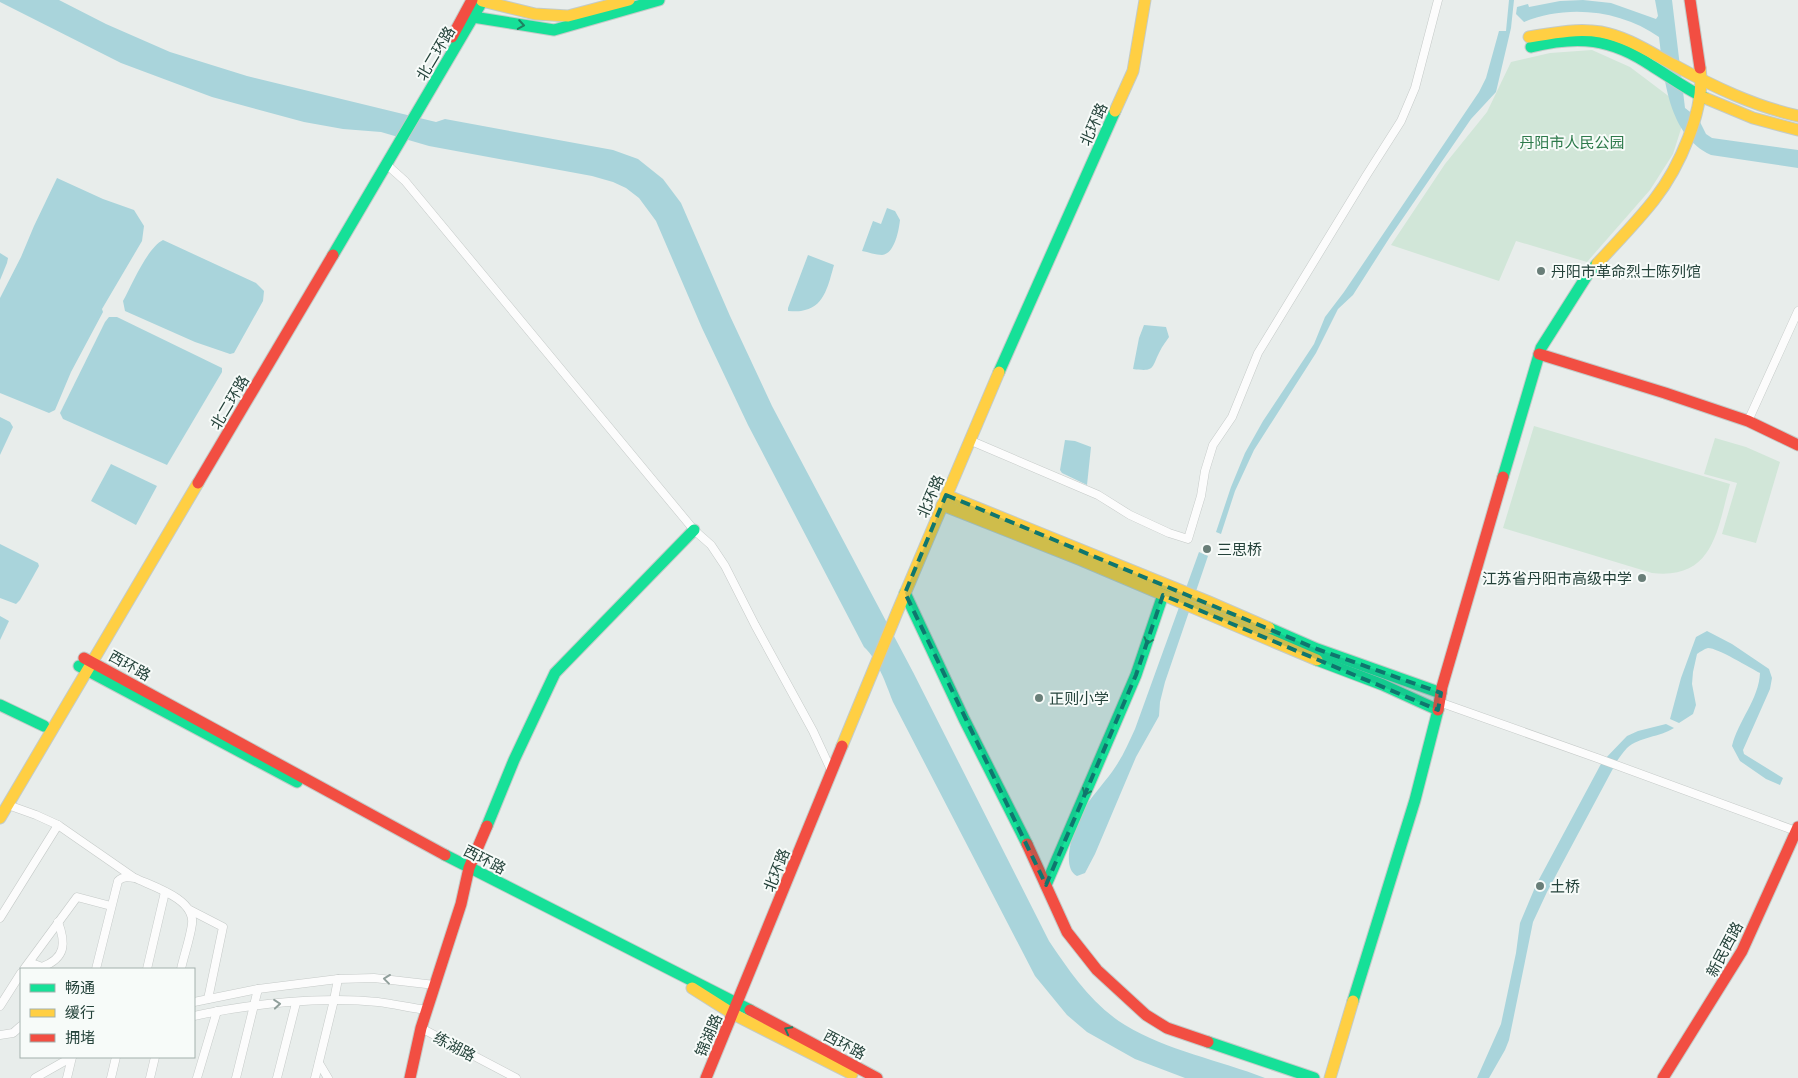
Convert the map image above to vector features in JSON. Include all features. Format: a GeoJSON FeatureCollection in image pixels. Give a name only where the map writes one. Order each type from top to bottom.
{"type":"FeatureCollection","features":[{"type":"Feature","properties":{"kind":"street"},"geometry":{"type":"LineString","coordinates":[[479,0],[535,14],[568,16],[628,0]]}},
{"type":"Feature","properties":{"kind":"street","name":"北二环路"},"geometry":{"type":"LineString","coordinates":[[415,107],[473,17],[479,0]]}},
{"type":"Feature","properties":{"kind":"street","name":"北二环路"},"geometry":{"type":"LineString","coordinates":[[4,803],[85,663],[479,0]]}},
{"type":"Feature","properties":{"kind":"street"},"geometry":{"type":"LineString","coordinates":[[473,17],[554,30],[659,0]]}},
{"type":"Feature","properties":{"kind":"street","name":"北环路"},"geometry":{"type":"LineString","coordinates":[[737,1003],[969,440],[1133,71],[1145,0]]}},
{"type":"Feature","properties":{"kind":"street"},"geometry":{"type":"LineString","coordinates":[[969,440],[1098,495],[1130,515],[1169,533],[1188,539],[1201,496],[1205,471],[1213,445],[1232,417],[1258,353],[1401,121],[1415,88],[1438,0]]}},
{"type":"Feature","properties":{"kind":"street"},"geometry":{"type":"LineString","coordinates":[[1330,1078],[1414,800],[1439,702],[1539,354],[1588,274],[1654,200],[1669,177],[1687,140],[1698,111],[1701,78],[1690,0]]}},
{"type":"Feature","properties":{"kind":"street"},"geometry":{"type":"LineString","coordinates":[[1798,116],[1780,113],[1747,100],[1681,69],[1628,41],[1612,35],[1594,32],[1560,31],[1530,42],[1590,39],[1610,43],[1626,50],[1684,87],[1699,94],[1773,125],[1798,130]]}},
{"type":"Feature","properties":{"kind":"street","name":"北二环路"},"geometry":{"type":"LineString","coordinates":[[0,818],[4,803],[44,726],[85,663],[386,164],[390,150]]}},
{"type":"Feature","properties":{"kind":"street"},"geometry":{"type":"LineString","coordinates":[[386,164],[405,181],[694,530],[711,545],[725,566],[813,731],[832,772]]}},
{"type":"Feature","properties":{"kind":"street"},"geometry":{"type":"LineString","coordinates":[[1748,421],[1798,312]]}},
{"type":"Feature","properties":{"kind":"street"},"geometry":{"type":"LineString","coordinates":[[1539,354],[1748,421],[1798,444]]}},
{"type":"Feature","properties":{"kind":"street"},"geometry":{"type":"LineString","coordinates":[[944,500],[1179,596],[1317,649],[1439,702]]}},
{"type":"Feature","properties":{"kind":"street"},"geometry":{"type":"LineString","coordinates":[[410,1078],[421,1028],[461,904],[469,870],[522,742],[554,674],[694,530]]}},
{"type":"Feature","properties":{"kind":"street"},"geometry":{"type":"LineString","coordinates":[[1046,884],[1136,675],[1165,590]]}},
{"type":"Feature","properties":{"kind":"street"},"geometry":{"type":"LineString","coordinates":[[905,593],[964,719],[1018,824],[1067,932],[1097,970],[1146,1015],[1167,1028],[1314,1078]]}},
{"type":"Feature","properties":{"kind":"street"},"geometry":{"type":"LineString","coordinates":[[1205,606],[1332,666],[1797,829]]}},
{"type":"Feature","properties":{"kind":"street","name":"西环路"},"geometry":{"type":"LineString","coordinates":[[85,663],[704,994],[733,1014],[861,1078]]}},
{"type":"Feature","properties":{"kind":"street"},"geometry":{"type":"LineString","coordinates":[[0,705],[44,726]]}},
{"type":"Feature","properties":{"kind":"street"},"geometry":{"type":"LineString","coordinates":[[4,803],[58,825],[135,878],[185,903],[190,910],[222,927],[208,999]]}},
{"type":"Feature","properties":{"kind":"street"},"geometry":{"type":"LineString","coordinates":[[0,918],[58,825]]}},
{"type":"Feature","properties":{"kind":"street","name":"新民西路"},"geometry":{"type":"LineString","coordinates":[[1663,1078],[1742,951],[1797,829]]}},
{"type":"Feature","properties":{"kind":"street","name":"西环路"},"geometry":{"type":"LineString","coordinates":[[469,870],[737,1003],[877,1078]]}},
{"type":"Feature","properties":{"kind":"street"},"geometry":{"type":"LineString","coordinates":[[96,968],[118,881],[122,877],[135,878]]}},
{"type":"Feature","properties":{"kind":"street"},"geometry":{"type":"LineString","coordinates":[[147,968],[165,892]]}},
{"type":"Feature","properties":{"kind":"street"},"geometry":{"type":"LineString","coordinates":[[25,968],[77,897],[111,906]]}},
{"type":"Feature","properties":{"kind":"street"},"geometry":{"type":"LineString","coordinates":[[181,968],[192,923],[190,910]]}},
{"type":"Feature","properties":{"kind":"street"},"geometry":{"type":"LineString","coordinates":[[33,968],[34,964],[42,967],[58,958],[63,948],[63,936],[58,922]]}},
{"type":"Feature","properties":{"kind":"street"},"geometry":{"type":"LineString","coordinates":[[0,1006],[20,975]]}},
{"type":"Feature","properties":{"kind":"street"},"geometry":{"type":"LineString","coordinates":[[195,1002],[258,989],[338,979],[374,978],[435,985]]}},
{"type":"Feature","properties":{"kind":"street"},"geometry":{"type":"LineString","coordinates":[[315,1078],[338,979]]}},
{"type":"Feature","properties":{"kind":"street"},"geometry":{"type":"LineString","coordinates":[[236,1078],[258,989]]}},
{"type":"Feature","properties":{"kind":"street"},"geometry":{"type":"LineString","coordinates":[[197,1078],[215,1011],[217,996]]}},
{"type":"Feature","properties":{"kind":"street"},"geometry":{"type":"LineString","coordinates":[[195,1016],[254,1006],[334,1000],[377,1002],[427,1010]]}},
{"type":"Feature","properties":{"kind":"street"},"geometry":{"type":"LineString","coordinates":[[277,1078],[296,1003]]}},
{"type":"Feature","properties":{"kind":"street","name":"锦湖路"},"geometry":{"type":"LineString","coordinates":[[706,1078],[737,1003]]}},
{"type":"Feature","properties":{"kind":"street"},"geometry":{"type":"LineString","coordinates":[[0,1035],[14,1033],[20,1027]]}},
{"type":"Feature","properties":{"kind":"street","name":"练湖路"},"geometry":{"type":"LineString","coordinates":[[421,1028],[516,1078]]}},
{"type":"Feature","properties":{"kind":"street"},"geometry":{"type":"LineString","coordinates":[[35,1078],[70,1058]]}},
{"type":"Feature","properties":{"kind":"street"},"geometry":{"type":"LineString","coordinates":[[67,1078],[72,1058]]}},
{"type":"Feature","properties":{"kind":"street"},"geometry":{"type":"LineString","coordinates":[[111,1078],[116,1058]]}},
{"type":"Feature","properties":{"kind":"street"},"geometry":{"type":"LineString","coordinates":[[150,1078],[155,1058]]}},
{"type":"Feature","properties":{"kind":"street"},"geometry":{"type":"LineString","coordinates":[[319,1063],[328,1078]]}},
{"type":"Feature","properties":{"kind":"highlighted area"},"geometry":{"type":"Polygon","coordinates":[[[946,495],[1317,649],[1441,693],[1438,710],[1163,595],[1136,675],[1046,885],[905,593],[946,495]]]}},
{"type":"Feature","properties":{"kind":"green space","name":"丹阳市人民公园"},"geometry":{"type":"Polygon","coordinates":[[[1592,50],[1630,67],[1687,110],[1673,154],[1650,190],[1587,262],[1516,241],[1499,281],[1391,245],[1445,164],[1487,112],[1511,62],[1550,53],[1592,50]]]}},
{"type":"Feature","properties":{"kind":"green space"},"geometry":{"type":"Polygon","coordinates":[[[1534,426],[1730,484],[1716,534],[1700,560],[1689,569],[1673,573],[1652,573],[1503,528],[1534,426]]]}},
{"type":"Feature","properties":{"kind":"green space"},"geometry":{"type":"Polygon","coordinates":[[[1715,438],[1746,447],[1780,462],[1756,543],[1722,534],[1737,483],[1704,474],[1715,438]]]}},
{"type":"Feature","properties":{"kind":"water"},"geometry":{"type":"Polygon","coordinates":[[[0,0],[59,0],[106,24],[170,52],[247,76],[436,122],[445,119],[613,150],[638,159],[663,179],[681,203],[730,316],[772,406],[913,672],[1049,941],[1082,987],[1102,1008],[1125,1025],[1159,1042],[1265,1078],[1185,1078],[1135,1059],[1087,1032],[1067,1015],[1035,976],[893,702],[877,665],[864,647],[748,425],[702,328],[656,221],[639,198],[626,188],[592,176],[429,146],[381,132],[343,129],[304,122],[212,97],[121,63],[0,2],[0,0]]]}},
{"type":"Feature","properties":{"kind":"water"},"geometry":{"type":"Polygon","coordinates":[[[1509,0],[1514,0],[1511,28],[1496,92],[1471,119],[1390,237],[1353,295],[1338,309],[1316,353],[1254,450],[1235,491],[1221,534],[1216,532],[1245,453],[1263,421],[1314,344],[1325,317],[1344,292],[1479,92],[1486,78],[1499,31],[1506,31],[1509,0]]]}},
{"type":"Feature","properties":{"kind":"water"},"geometry":{"type":"Polygon","coordinates":[[[1583,0],[1611,3],[1656,19],[1658,16],[1655,0],[1672,0],[1685,108],[1698,118],[1706,134],[1712,138],[1798,150],[1798,168],[1711,155],[1697,146],[1685,134],[1671,104],[1666,87],[1659,37],[1644,28],[1611,16],[1593,13],[1558,13],[1524,22],[1516,14],[1517,7],[1528,4],[1529,7],[1560,1],[1583,0]]]}},
{"type":"Feature","properties":{"kind":"water"},"geometry":{"type":"Polygon","coordinates":[[[57,178],[103,199],[134,210],[144,226],[142,241],[102,309],[103,312],[71,372],[55,410],[49,413],[0,393],[0,298],[57,178]]]}},
{"type":"Feature","properties":{"kind":"water"},"geometry":{"type":"Polygon","coordinates":[[[887,208],[895,211],[900,220],[893,246],[886,254],[882,255],[862,251],[873,221],[881,224],[887,208]]]}},
{"type":"Feature","properties":{"kind":"water"},"geometry":{"type":"Polygon","coordinates":[[[163,240],[256,283],[264,291],[263,301],[234,353],[230,354],[195,342],[125,311],[123,301],[135,277],[151,251],[163,240]]]}},
{"type":"Feature","properties":{"kind":"water"},"geometry":{"type":"Polygon","coordinates":[[[0,253],[8,258],[0,280],[0,253]]]}},
{"type":"Feature","properties":{"kind":"water"},"geometry":{"type":"Polygon","coordinates":[[[808,255],[834,265],[828,286],[822,298],[812,308],[801,311],[788,311],[788,308],[808,255]]]}},
{"type":"Feature","properties":{"kind":"water"},"geometry":{"type":"Polygon","coordinates":[[[109,317],[117,317],[222,368],[222,372],[167,465],[63,419],[60,413],[109,317]]]}},
{"type":"Feature","properties":{"kind":"water"},"geometry":{"type":"Polygon","coordinates":[[[1144,325],[1166,327],[1169,337],[1152,368],[1146,370],[1133,369],[1139,338],[1144,325]]]}},
{"type":"Feature","properties":{"kind":"water"},"geometry":{"type":"Polygon","coordinates":[[[0,417],[10,422],[13,427],[0,455],[0,417]]]}},
{"type":"Feature","properties":{"kind":"water"},"geometry":{"type":"Polygon","coordinates":[[[1065,440],[1075,441],[1091,447],[1087,485],[1062,473],[1060,470],[1065,440]]]}},
{"type":"Feature","properties":{"kind":"water"},"geometry":{"type":"Polygon","coordinates":[[[111,464],[157,486],[136,525],[91,501],[111,464]]]}},
{"type":"Feature","properties":{"kind":"water"},"geometry":{"type":"Polygon","coordinates":[[[0,544],[38,563],[39,566],[16,604],[0,598],[0,544]]]}},
{"type":"Feature","properties":{"kind":"water"},"geometry":{"type":"Polygon","coordinates":[[[1199,552],[1208,556],[1165,682],[1159,716],[1136,757],[1095,854],[1085,873],[1077,876],[1072,871],[1069,863],[1069,853],[1078,821],[1086,806],[1119,761],[1135,729],[1199,552]]]}},
{"type":"Feature","properties":{"kind":"water"},"geometry":{"type":"Polygon","coordinates":[[[0,616],[9,621],[0,640],[0,616]]]}},
{"type":"Feature","properties":{"kind":"water"},"geometry":{"type":"Polygon","coordinates":[[[1707,631],[1732,644],[1769,669],[1772,678],[1770,689],[1743,750],[1744,754],[1783,778],[1780,785],[1766,779],[1740,761],[1732,746],[1756,692],[1760,673],[1719,651],[1708,648],[1704,650],[1697,654],[1693,672],[1692,684],[1696,705],[1693,714],[1679,723],[1670,719],[1681,678],[1696,637],[1707,631]]]}},
{"type":"Feature","properties":{"kind":"water"},"geometry":{"type":"Polygon","coordinates":[[[1666,724],[1674,728],[1632,744],[1617,761],[1547,892],[1533,922],[1509,1040],[1489,1078],[1477,1078],[1501,1024],[1516,953],[1520,923],[1536,885],[1602,762],[1627,736],[1638,731],[1666,724]]]}},
{"type":"Feature","properties":{"kind":"traffic: fast"},"geometry":{"type":"LineString","coordinates":[[333,255],[483,0]]}},
{"type":"Feature","properties":{"kind":"traffic: fast"},"geometry":{"type":"LineString","coordinates":[[473,17],[554,30],[659,0]]}},
{"type":"Feature","properties":{"kind":"traffic: fast"},"geometry":{"type":"LineString","coordinates":[[1531,47],[1548,43],[1579,40],[1594,41],[1608,45],[1637,57],[1705,98]]}},
{"type":"Feature","properties":{"kind":"traffic: fast"},"geometry":{"type":"LineString","coordinates":[[999,372],[1115,111]]}},
{"type":"Feature","properties":{"kind":"traffic: fast"},"geometry":{"type":"LineString","coordinates":[[1503,477],[1541,348],[1588,274],[1597,264]]}},
{"type":"Feature","properties":{"kind":"traffic: fast"},"geometry":{"type":"LineString","coordinates":[[487,826],[514,760],[555,673],[694,530]]}},
{"type":"Feature","properties":{"kind":"traffic: fast"},"geometry":{"type":"LineString","coordinates":[[1046,885],[1136,675],[1165,589]]}},
{"type":"Feature","properties":{"kind":"traffic: fast"},"geometry":{"type":"LineString","coordinates":[[905,593],[964,719],[1027,844]]}},
{"type":"Feature","properties":{"kind":"traffic: fast"},"geometry":{"type":"LineString","coordinates":[[1269,628],[1317,649],[1441,693]]}},
{"type":"Feature","properties":{"kind":"traffic: fast"},"geometry":{"type":"LineString","coordinates":[[1317,660],[1383,685],[1438,710],[1415,800],[1353,1001]]}},
{"type":"Feature","properties":{"kind":"traffic: fast"},"geometry":{"type":"LineString","coordinates":[[79,666],[297,782]]}},
{"type":"Feature","properties":{"kind":"traffic: fast"},"geometry":{"type":"LineString","coordinates":[[0,705],[44,726]]}},
{"type":"Feature","properties":{"kind":"traffic: fast"},"geometry":{"type":"LineString","coordinates":[[445,855],[750,1010]]}},
{"type":"Feature","properties":{"kind":"traffic: fast"},"geometry":{"type":"LineString","coordinates":[[1208,1042],[1314,1078]]}},
{"type":"Feature","properties":{"kind":"traffic: slow"},"geometry":{"type":"LineString","coordinates":[[482,1],[535,14],[568,16],[629,0]]}},
{"type":"Feature","properties":{"kind":"traffic: slow"},"geometry":{"type":"LineString","coordinates":[[1115,111],[1133,71],[1145,0]]}},
{"type":"Feature","properties":{"kind":"traffic: slow"},"geometry":{"type":"LineString","coordinates":[[1529,37],[1574,31],[1611,34],[1639,46],[1704,81],[1735,95],[1766,107],[1798,116]]}},
{"type":"Feature","properties":{"kind":"traffic: slow"},"geometry":{"type":"LineString","coordinates":[[1597,264],[1654,200],[1673,172],[1695,119],[1701,84],[1700,68]]}},
{"type":"Feature","properties":{"kind":"traffic: slow"},"geometry":{"type":"LineString","coordinates":[[1705,98],[1753,118],[1798,130]]}},
{"type":"Feature","properties":{"kind":"traffic: slow"},"geometry":{"type":"LineString","coordinates":[[842,746],[999,372]]}},
{"type":"Feature","properties":{"kind":"traffic: slow"},"geometry":{"type":"LineString","coordinates":[[0,818],[198,483]]}},
{"type":"Feature","properties":{"kind":"traffic: slow"},"geometry":{"type":"LineString","coordinates":[[946,495],[1269,628]]}},
{"type":"Feature","properties":{"kind":"traffic: slow"},"geometry":{"type":"LineString","coordinates":[[942,505],[1081,560],[1317,660]]}},
{"type":"Feature","properties":{"kind":"traffic: slow"},"geometry":{"type":"LineString","coordinates":[[692,988],[733,1014],[852,1074]]}},
{"type":"Feature","properties":{"kind":"traffic: slow"},"geometry":{"type":"LineString","coordinates":[[1330,1078],[1353,1001]]}},
{"type":"Feature","properties":{"kind":"traffic: jam"},"geometry":{"type":"LineString","coordinates":[[452,37],[472,0]]}},
{"type":"Feature","properties":{"kind":"traffic: jam"},"geometry":{"type":"LineString","coordinates":[[1690,0],[1700,68]]}},
{"type":"Feature","properties":{"kind":"traffic: jam"},"geometry":{"type":"LineString","coordinates":[[198,483],[333,255]]}},
{"type":"Feature","properties":{"kind":"traffic: jam"},"geometry":{"type":"LineString","coordinates":[[1539,354],[1748,421],[1798,445]]}},
{"type":"Feature","properties":{"kind":"traffic: jam"},"geometry":{"type":"LineString","coordinates":[[1438,710],[1442,687],[1503,477]]}},
{"type":"Feature","properties":{"kind":"traffic: jam"},"geometry":{"type":"LineString","coordinates":[[84,658],[445,855]]}},
{"type":"Feature","properties":{"kind":"traffic: jam"},"geometry":{"type":"LineString","coordinates":[[706,1078],[842,746]]}},
{"type":"Feature","properties":{"kind":"traffic: jam"},"geometry":{"type":"LineString","coordinates":[[410,1078],[421,1028],[461,904],[469,868],[487,826]]}},
{"type":"Feature","properties":{"kind":"traffic: jam"},"geometry":{"type":"LineString","coordinates":[[1663,1078],[1742,951],[1798,827]]}},
{"type":"Feature","properties":{"kind":"traffic: jam"},"geometry":{"type":"LineString","coordinates":[[1027,844],[1067,932],[1097,970],[1146,1015],[1167,1028],[1208,1042]]}},
{"type":"Feature","properties":{"kind":"traffic: jam"},"geometry":{"type":"LineString","coordinates":[[750,1010],[877,1078]]}},
{"type":"Feature","properties":{"kind":"place","name":"丹阳市革命烈士陈列馆"},"geometry":{"type":"Point","coordinates":[1541,271]}},
{"type":"Feature","properties":{"kind":"place","name":"三思桥"},"geometry":{"type":"Point","coordinates":[1207,549]}},
{"type":"Feature","properties":{"kind":"place","name":"江苏省丹阳市高级中学"},"geometry":{"type":"Point","coordinates":[1642,578]}},
{"type":"Feature","properties":{"kind":"place","name":"正则小学"},"geometry":{"type":"Point","coordinates":[1039,698]}},
{"type":"Feature","properties":{"kind":"place","name":"土桥"},"geometry":{"type":"Point","coordinates":[1540,886]}}]}
